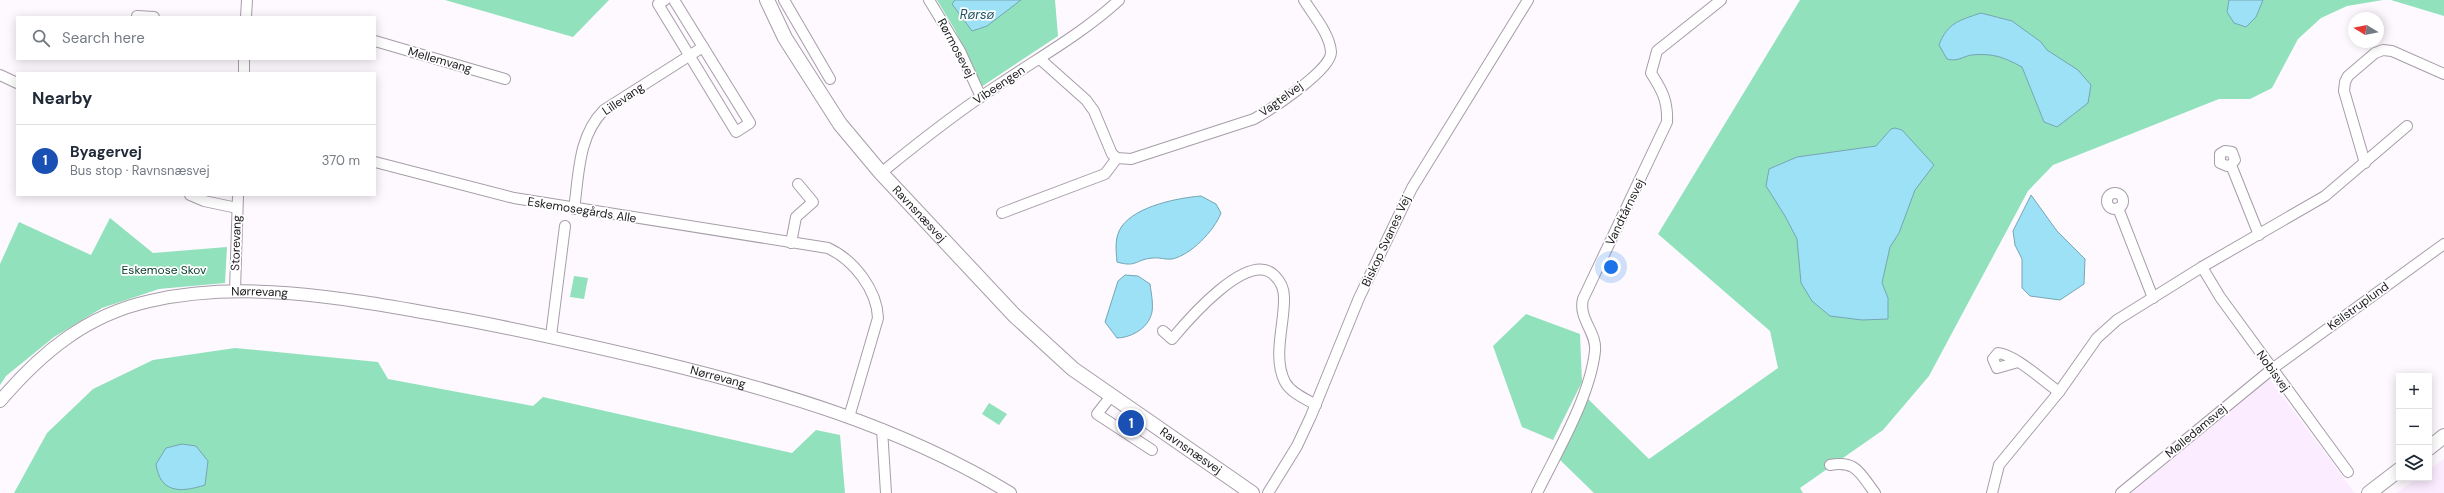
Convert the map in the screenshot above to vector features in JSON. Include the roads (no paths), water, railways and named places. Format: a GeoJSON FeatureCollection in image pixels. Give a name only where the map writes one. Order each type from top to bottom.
{"type":"FeatureCollection","features":[{"type":"Feature","properties":{"kind":"main road","name":"Ravnsnæsvej"},"geometry":{"type":"LineString","coordinates":[[767,0],[785,38],[812,83],[840,124],[881,173],[1014,315],[1073,370],[1252,493]]}},
{"type":"Feature","properties":{"kind":"main road"},"geometry":{"type":"LineString","coordinates":[[2432,446],[2443,439]]}},
{"type":"Feature","properties":{"kind":"main road"},"geometry":{"type":"LineString","coordinates":[[2369,493],[2396,472]]}},
{"type":"Feature","properties":{"kind":"street"},"geometry":{"type":"LineString","coordinates":[[246,0],[246,16]]}},
{"type":"Feature","properties":{"kind":"street"},"geometry":{"type":"LineString","coordinates":[[665,0],[658,4],[736,132],[750,123],[674,0]]}},
{"type":"Feature","properties":{"kind":"street"},"geometry":{"type":"LineString","coordinates":[[784,0],[830,79]]}},
{"type":"Feature","properties":{"kind":"street","name":"Rørmosevej"},"geometry":{"type":"LineString","coordinates":[[929,0],[950,33],[981,97]]}},
{"type":"Feature","properties":{"kind":"street","name":"Vibeengen"},"geometry":{"type":"LineString","coordinates":[[881,173],[981,97],[1040,59],[1106,12],[1119,0]]}},
{"type":"Feature","properties":{"kind":"street","name":"Vagtelvej"},"geometry":{"type":"LineString","coordinates":[[1117,158],[1131,159],[1254,119],[1271,109],[1325,66],[1331,53],[1329,41],[1304,0]]}},
{"type":"Feature","properties":{"kind":"street","name":"Biskop Svanes Vej"},"geometry":{"type":"LineString","coordinates":[[1268,493],[1297,446],[1316,405],[1359,298],[1412,188],[1528,0]]}},
{"type":"Feature","properties":{"kind":"street","name":"Vandtårnsvej"},"geometry":{"type":"LineString","coordinates":[[1537,493],[1576,414],[1595,354],[1593,337],[1582,315],[1583,299],[1667,122],[1668,107],[1665,95],[1651,73],[1652,62],[1657,51],[1721,0]]}},
{"type":"Feature","properties":{"kind":"street","name":"Mellemvang"},"geometry":{"type":"LineString","coordinates":[[376,41],[505,79]]}},
{"type":"Feature","properties":{"kind":"street","name":"Lillevang"},"geometry":{"type":"LineString","coordinates":[[574,209],[583,144],[595,119],[604,110],[703,47]]}},
{"type":"Feature","properties":{"kind":"street"},"geometry":{"type":"LineString","coordinates":[[2365,163],[2344,91],[2348,76],[2375,53],[2383,50],[2392,51],[2444,74]]}},
{"type":"Feature","properties":{"kind":"street"},"geometry":{"type":"LineString","coordinates":[[1002,214],[1105,174],[1117,158],[1107,148],[1094,112],[1086,100],[1040,59]]}},
{"type":"Feature","properties":{"kind":"street"},"geometry":{"type":"LineString","coordinates":[[244,60],[244,72]]}},
{"type":"Feature","properties":{"kind":"street"},"geometry":{"type":"LineString","coordinates":[[0,75],[16,83]]}},
{"type":"Feature","properties":{"kind":"street"},"geometry":{"type":"LineString","coordinates":[[1992,493],[1999,465],[2059,392],[2098,338],[2117,320],[2202,267],[2325,196],[2407,126]]}},
{"type":"Feature","properties":{"kind":"street","name":"Eskemosegårds Alle"},"geometry":{"type":"LineString","coordinates":[[376,162],[514,198],[574,209],[828,248],[843,255],[873,293],[878,304],[878,318],[849,417]]}},
{"type":"Feature","properties":{"kind":"street"},"geometry":{"type":"LineString","coordinates":[[2231,166],[2259,235]]}},
{"type":"Feature","properties":{"kind":"street"},"geometry":{"type":"LineString","coordinates":[[791,243],[796,217],[813,202],[798,184]]}},
{"type":"Feature","properties":{"kind":"street"},"geometry":{"type":"LineString","coordinates":[[192,196],[204,201],[237,208]]}},
{"type":"Feature","properties":{"kind":"street","name":"Storevang"},"geometry":{"type":"LineString","coordinates":[[235,291],[238,196]]}},
{"type":"Feature","properties":{"kind":"street"},"geometry":{"type":"LineString","coordinates":[[2118,208],[2153,298]]}},
{"type":"Feature","properties":{"kind":"street"},"geometry":{"type":"LineString","coordinates":[[551,336],[565,226]]}},
{"type":"Feature","properties":{"kind":"street","name":"Keilstruplund"},"geometry":{"type":"LineString","coordinates":[[2272,369],[2444,244]]}},
{"type":"Feature","properties":{"kind":"street","name":"Nobisvej"},"geometry":{"type":"LineString","coordinates":[[2202,267],[2220,297],[2348,472]]}},
{"type":"Feature","properties":{"kind":"street"},"geometry":{"type":"LineString","coordinates":[[1163,331],[1172,339],[1212,296],[1236,278],[1257,269],[1265,270],[1273,274],[1280,283],[1284,296],[1280,359],[1285,382],[1290,389],[1316,405]]}},
{"type":"Feature","properties":{"kind":"street","name":"Nørrevang"},"geometry":{"type":"LineString","coordinates":[[0,401],[38,359],[94,321],[154,300],[177,295],[235,291],[298,294],[389,306],[551,336],[686,369],[849,417],[882,429],[932,450],[1010,493]]}},
{"type":"Feature","properties":{"kind":"street"},"geometry":{"type":"LineString","coordinates":[[2018,362],[2059,392]]}},
{"type":"Feature","properties":{"kind":"street","name":"Mølledamsvej"},"geometry":{"type":"LineString","coordinates":[[2121,493],[2272,369]]}},
{"type":"Feature","properties":{"kind":"street","name":"Ravnsnæsvej"},"geometry":{"type":"LineString","coordinates":[[1111,396],[1097,414],[1152,450]]}},
{"type":"Feature","properties":{"kind":"street"},"geometry":{"type":"LineString","coordinates":[[882,429],[886,493]]}},
{"type":"Feature","properties":{"kind":"street"},"geometry":{"type":"LineString","coordinates":[[1830,465],[1844,462],[1854,466],[1875,493]]}},
{"type":"Feature","properties":{"kind":"water","name":"Rørsø"},"geometry":{"type":"Polygon","coordinates":[[[955,0],[1021,0],[987,26],[972,31],[952,4],[955,0]]]}},
{"type":"Feature","properties":{"kind":"water"},"geometry":{"type":"Polygon","coordinates":[[[2229,0],[2263,0],[2256,17],[2246,27],[2234,23],[2227,12],[2229,0]]]}},
{"type":"Feature","properties":{"kind":"water"},"geometry":{"type":"Polygon","coordinates":[[[1981,13],[2012,21],[2041,42],[2047,50],[2078,70],[2091,85],[2088,103],[2057,127],[2044,122],[2022,67],[2004,58],[1992,55],[1971,55],[1957,60],[1947,59],[1939,45],[1946,32],[1955,23],[1981,13]]]}},
{"type":"Feature","properties":{"kind":"water"},"geometry":{"type":"Polygon","coordinates":[[[1895,128],[1902,130],[1934,165],[1915,190],[1899,233],[1890,247],[1882,283],[1888,298],[1888,319],[1862,320],[1830,316],[1812,301],[1801,283],[1797,239],[1785,216],[1766,186],[1769,169],[1797,157],[1876,146],[1891,129],[1895,128]]]}},
{"type":"Feature","properties":{"kind":"water"},"geometry":{"type":"Polygon","coordinates":[[[2031,195],[2057,231],[2085,259],[2084,284],[2060,300],[2030,296],[2022,288],[2022,259],[2015,245],[2013,231],[2031,195]]]}},
{"type":"Feature","properties":{"kind":"water"},"geometry":{"type":"Polygon","coordinates":[[[1201,196],[1216,204],[1221,213],[1213,227],[1201,241],[1187,253],[1172,259],[1153,258],[1133,264],[1117,262],[1116,244],[1119,230],[1129,219],[1137,213],[1158,204],[1201,196]]]}},
{"type":"Feature","properties":{"kind":"water"},"geometry":{"type":"Polygon","coordinates":[[[1125,275],[1138,276],[1150,284],[1152,310],[1148,322],[1141,330],[1127,337],[1117,338],[1105,322],[1118,281],[1125,275]]]}},
{"type":"Feature","properties":{"kind":"water"},"geometry":{"type":"Polygon","coordinates":[[[182,444],[196,446],[208,461],[205,485],[180,490],[167,485],[162,481],[158,474],[156,464],[166,448],[182,444]]]}},
{"type":"Feature","properties":{"kind":"place","name":"Byagervej"},"geometry":{"type":"Point","coordinates":[1131,423]}},
{"type":"Feature","properties":{"kind":"park label","name":"Eskemose Skov"},"geometry":{"type":"Point","coordinates":[164,270]}}]}
